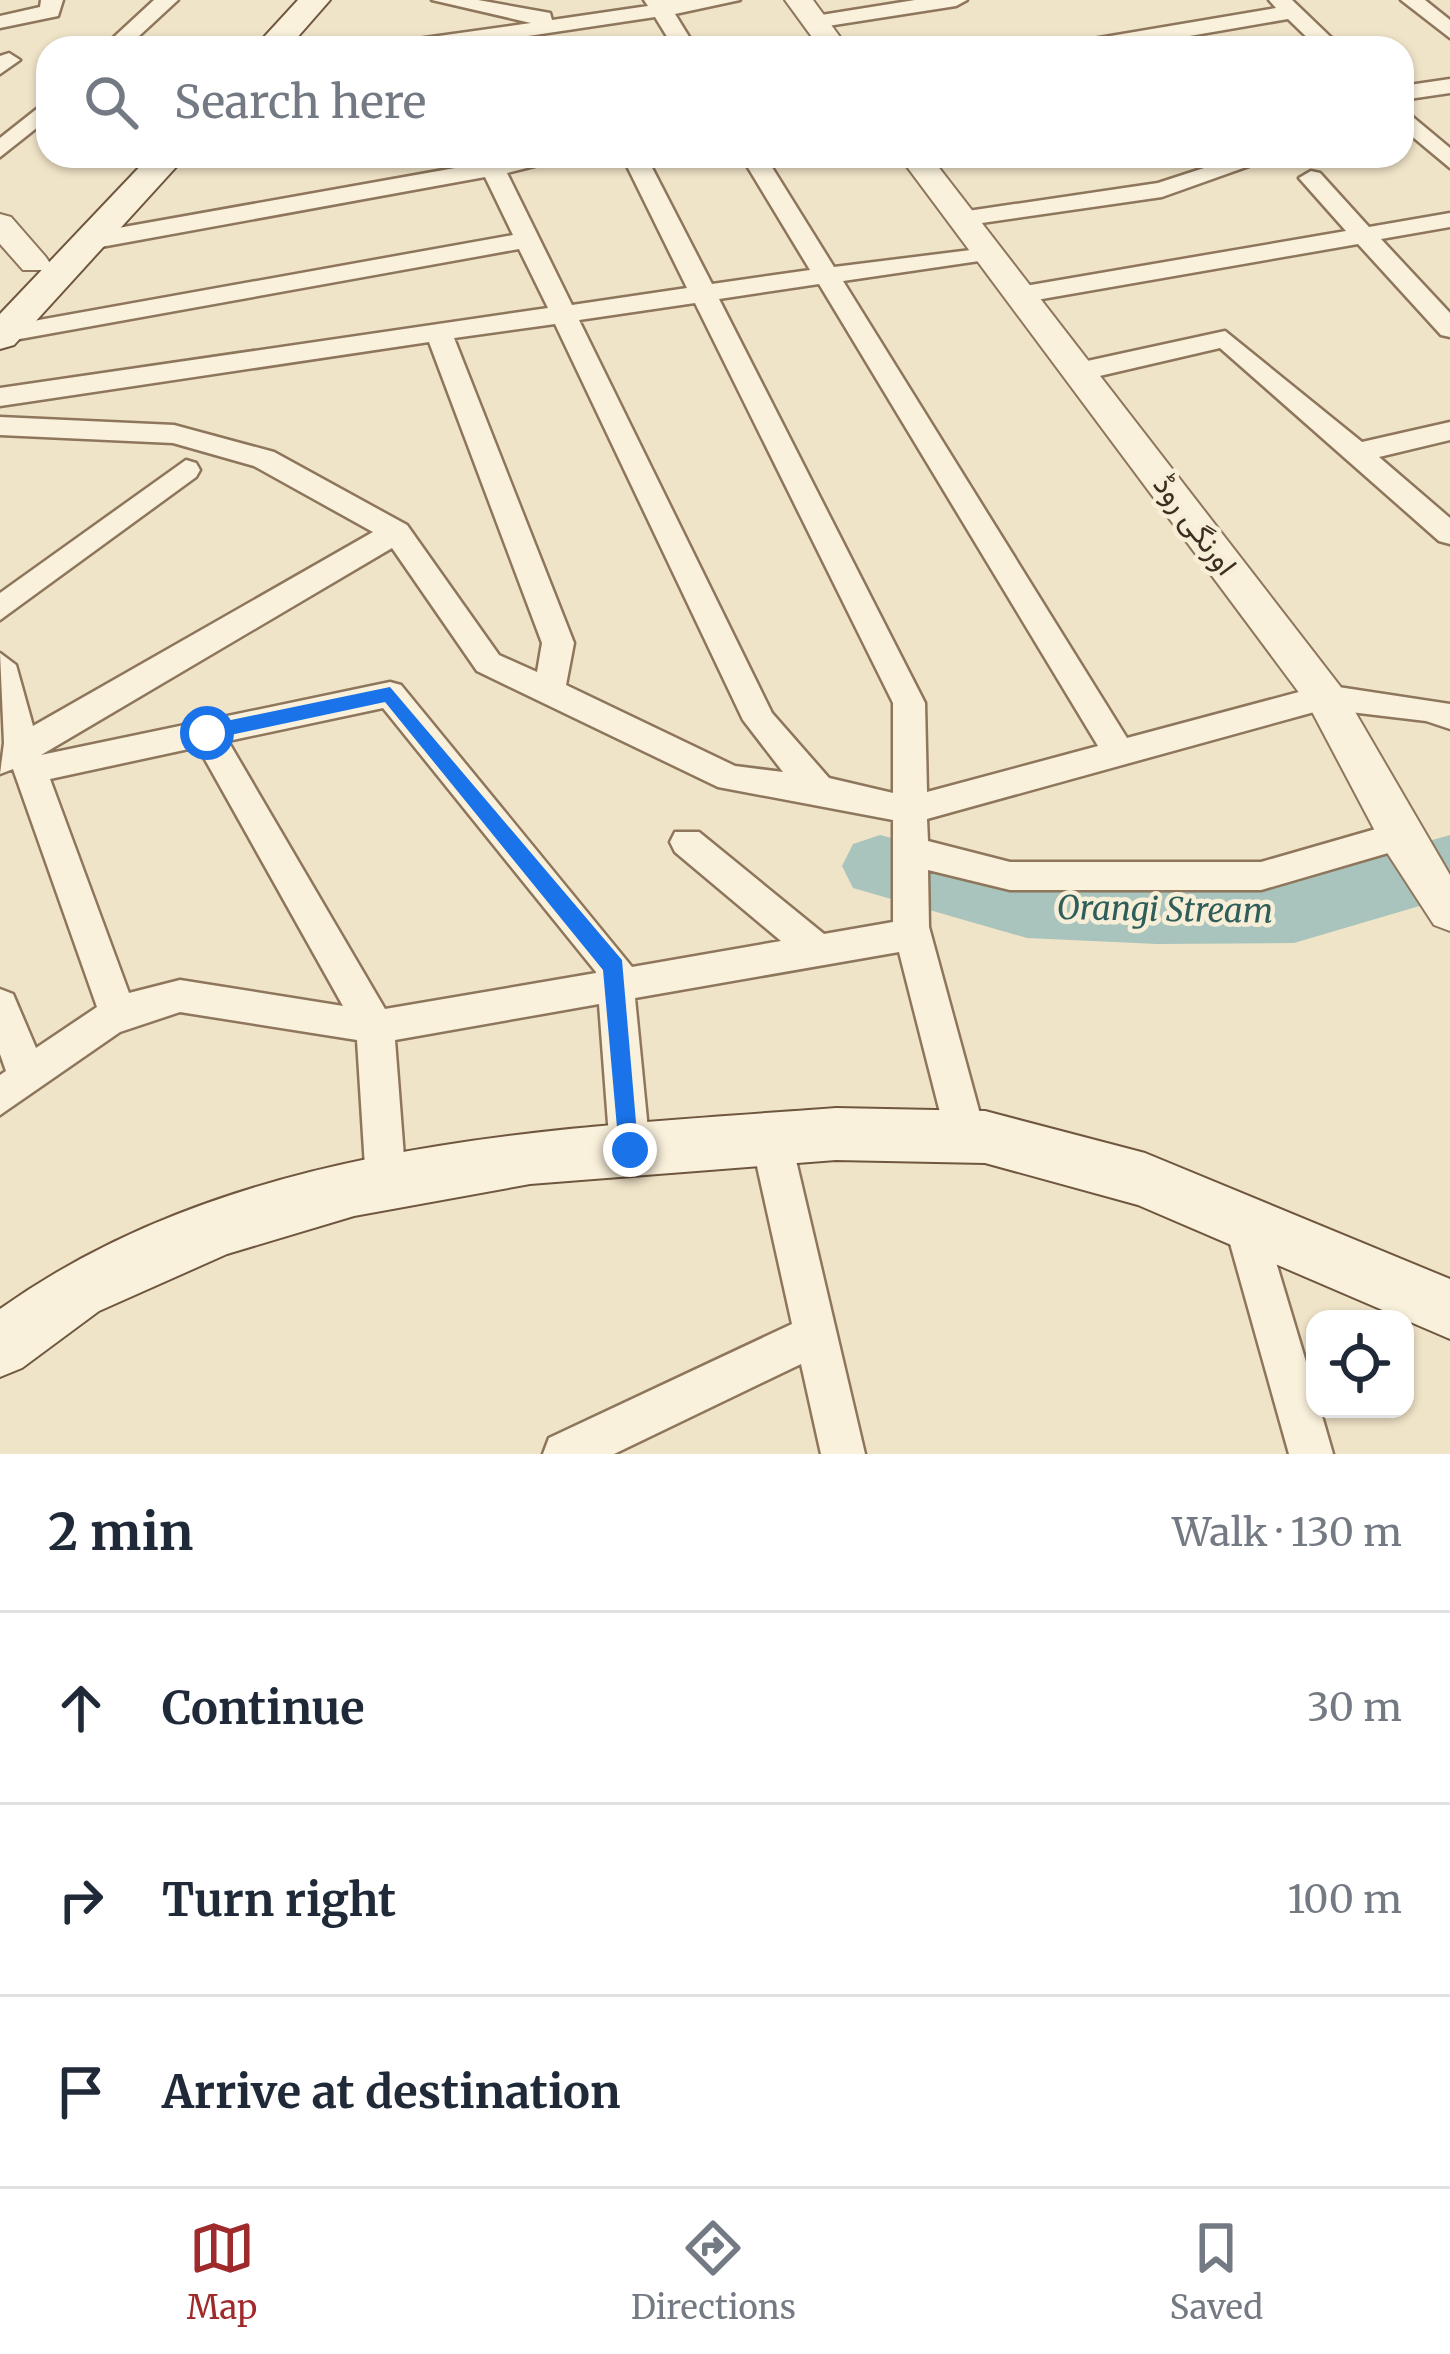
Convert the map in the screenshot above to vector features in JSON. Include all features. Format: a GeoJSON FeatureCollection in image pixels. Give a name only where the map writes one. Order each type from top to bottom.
{"type":"FeatureCollection","features":[{"type":"Feature","properties":{"kind":"main road"},"geometry":{"type":"LineString","coordinates":[[255,36],[288,0]]}},
{"type":"Feature","properties":{"kind":"main road"},"geometry":{"type":"LineString","coordinates":[[281,36],[315,0]]}},
{"type":"Feature","properties":{"kind":"main road"},"geometry":{"type":"LineString","coordinates":[[1,323],[34,263],[128,168]]}},
{"type":"Feature","properties":{"kind":"main road"},"geometry":{"type":"LineString","coordinates":[[1,323],[90,241],[158,168]]}},
{"type":"Feature","properties":{"kind":"main road"},"geometry":{"type":"LineString","coordinates":[[0,1346],[77,1290],[219,1228],[386,1183],[530,1157],[771,1139],[966,1136],[1145,1180],[1450,1309]]}},
{"type":"Feature","properties":{"kind":"street"},"geometry":{"type":"LineString","coordinates":[[0,22],[50,11],[52,0]]}},
{"type":"Feature","properties":{"kind":"street"},"geometry":{"type":"LineString","coordinates":[[126,36],[167,0]]}},
{"type":"Feature","properties":{"kind":"street"},"geometry":{"type":"LineString","coordinates":[[443,0],[551,14]]}},
{"type":"Feature","properties":{"kind":"street"},"geometry":{"type":"LineString","coordinates":[[455,36],[551,14],[729,0]]}},
{"type":"Feature","properties":{"kind":"street"},"geometry":{"type":"LineString","coordinates":[[807,11],[956,0]]}},
{"type":"Feature","properties":{"kind":"street"},"geometry":{"type":"LineString","coordinates":[[1412,0],[1450,31]]}},
{"type":"Feature","properties":{"kind":"street"},"geometry":{"type":"LineString","coordinates":[[658,5],[677,36]]}},
{"type":"Feature","properties":{"kind":"street"},"geometry":{"type":"LineString","coordinates":[[1140,36],[1286,6],[1318,36]]}},
{"type":"Feature","properties":{"kind":"street"},"geometry":{"type":"LineString","coordinates":[[807,11],[825,36]]}},
{"type":"Feature","properties":{"kind":"street"},"geometry":{"type":"LineString","coordinates":[[1414,92],[1450,86]]}},
{"type":"Feature","properties":{"kind":"street"},"geometry":{"type":"LineString","coordinates":[[0,150],[36,118]]}},
{"type":"Feature","properties":{"kind":"street"},"geometry":{"type":"LineString","coordinates":[[1414,130],[1450,161]]}},
{"type":"Feature","properties":{"kind":"street"},"geometry":{"type":"LineString","coordinates":[[90,241],[493,168],[759,720],[818,789]]}},
{"type":"Feature","properties":{"kind":"street"},"geometry":{"type":"LineString","coordinates":[[640,168],[909,703],[912,931],[966,1136]]}},
{"type":"Feature","properties":{"kind":"street"},"geometry":{"type":"LineString","coordinates":[[761,168],[1120,754]]}},
{"type":"Feature","properties":{"kind":"street","name":"اورنگی روڈ"},"geometry":{"type":"LineString","coordinates":[[923,168],[1325,697],[1405,844],[1450,912]]}},
{"type":"Feature","properties":{"kind":"street"},"geometry":{"type":"LineString","coordinates":[[961,219],[1162,190],[1229,168]]}},
{"type":"Feature","properties":{"kind":"street"},"geometry":{"type":"LineString","coordinates":[[1311,178],[1450,329]]}},
{"type":"Feature","properties":{"kind":"street"},"geometry":{"type":"LineString","coordinates":[[1019,296],[1450,220]]}},
{"type":"Feature","properties":{"kind":"street"},"geometry":{"type":"LineString","coordinates":[[0,224],[34,263]]}},
{"type":"Feature","properties":{"kind":"street"},"geometry":{"type":"LineString","coordinates":[[1,323],[528,240]]}},
{"type":"Feature","properties":{"kind":"street"},"geometry":{"type":"LineString","coordinates":[[0,397],[986,251]]}},
{"type":"Feature","properties":{"kind":"street"},"geometry":{"type":"LineString","coordinates":[[438,332],[558,643],[549,691]]}},
{"type":"Feature","properties":{"kind":"street"},"geometry":{"type":"LineString","coordinates":[[1078,372],[1225,340],[1450,534]]}},
{"type":"Feature","properties":{"kind":"street"},"geometry":{"type":"LineString","coordinates":[[0,425],[174,434],[264,459],[396,532],[488,662],[730,778],[818,789],[910,810],[1325,697],[1440,713]]}},
{"type":"Feature","properties":{"kind":"street"},"geometry":{"type":"LineString","coordinates":[[1356,453],[1450,431]]}},
{"type":"Feature","properties":{"kind":"street"},"geometry":{"type":"LineString","coordinates":[[0,609],[186,470]]}},
{"type":"Feature","properties":{"kind":"street"},"geometry":{"type":"LineString","coordinates":[[18,760],[396,532]]}},
{"type":"Feature","properties":{"kind":"street"},"geometry":{"type":"LineString","coordinates":[[0,665],[18,760],[117,1011]]}},
{"type":"Feature","properties":{"kind":"street"},"geometry":{"type":"LineString","coordinates":[[18,760],[207,733],[390,694],[614,967],[630,1150]]}},
{"type":"Feature","properties":{"kind":"street"},"geometry":{"type":"LineString","coordinates":[[207,733],[375,1027],[386,1183]]}},
{"type":"Feature","properties":{"kind":"street"},"geometry":{"type":"LineString","coordinates":[[687,842],[818,951]]}},
{"type":"Feature","properties":{"kind":"street"},"geometry":{"type":"LineString","coordinates":[[913,857],[1010,876],[1261,876],[1405,844]]}},
{"type":"Feature","properties":{"kind":"street"},"geometry":{"type":"LineString","coordinates":[[0,1005],[14,1088],[117,1011],[180,996],[375,1027],[912,931]]}},
{"type":"Feature","properties":{"kind":"street"},"geometry":{"type":"LineString","coordinates":[[771,1139],[843,1454]]}},
{"type":"Feature","properties":{"kind":"street"},"geometry":{"type":"LineString","coordinates":[[1244,1222],[1312,1454]]}},
{"type":"Feature","properties":{"kind":"street"},"geometry":{"type":"LineString","coordinates":[[565,1454],[813,1336]]}},
{"type":"Feature","properties":{"kind":"waterway","name":"Orangi Stream"},"geometry":{"type":"LineString","coordinates":[[880,866],[1027,906],[1157,912],[1294,911],[1450,866]]}},
{"type":"Feature","properties":{"kind":"route"},"geometry":{"type":"LineString","coordinates":[[207,733],[390,694],[614,967],[630,1150]]}}]}
